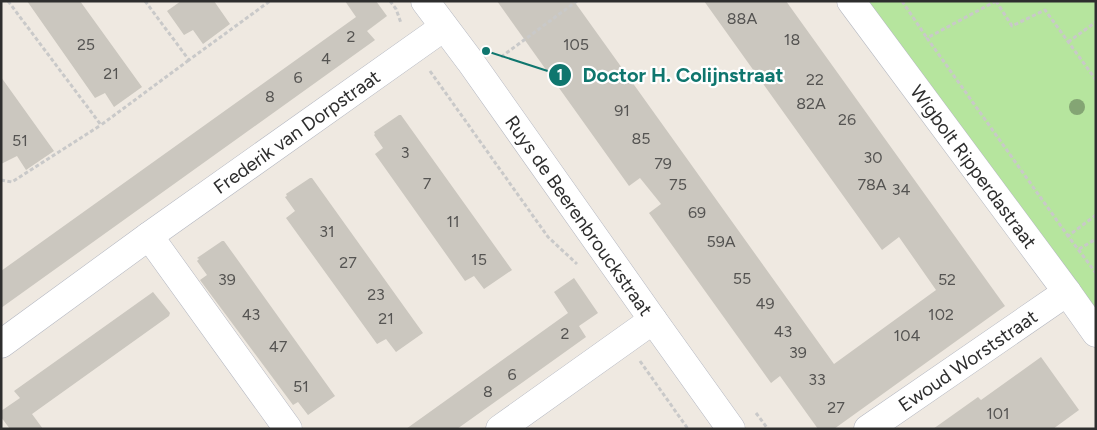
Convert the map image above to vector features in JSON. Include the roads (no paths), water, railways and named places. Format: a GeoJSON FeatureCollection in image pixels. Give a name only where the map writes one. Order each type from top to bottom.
{"type":"FeatureCollection","features":[{"type":"Feature","properties":{"kind":"street","name":"Ruys de Beerenbrouckstraat"},"geometry":{"type":"LineString","coordinates":[[426,1],[731,429]]}},
{"type":"Feature","properties":{"kind":"street","name":"Wigbolt Ripperdastraat"},"geometry":{"type":"LineString","coordinates":[[851,1],[1096,332]]}},
{"type":"Feature","properties":{"kind":"street","name":"Frederik van Dorpstraat"},"geometry":{"type":"LineString","coordinates":[[1,344],[148,236],[444,27]]}},
{"type":"Feature","properties":{"kind":"street"},"geometry":{"type":"LineString","coordinates":[[148,236],[288,429]]}},
{"type":"Feature","properties":{"kind":"street","name":"Ewoud Worststraat"},"geometry":{"type":"LineString","coordinates":[[868,429],[1067,292]]}},
{"type":"Feature","properties":{"kind":"street"},"geometry":{"type":"LineString","coordinates":[[500,429],[653,320]]}},
{"type":"Feature","properties":{"kind":"place","name":"Doctor H. Colijnstraat"},"geometry":{"type":"Point","coordinates":[486,51]}}]}
